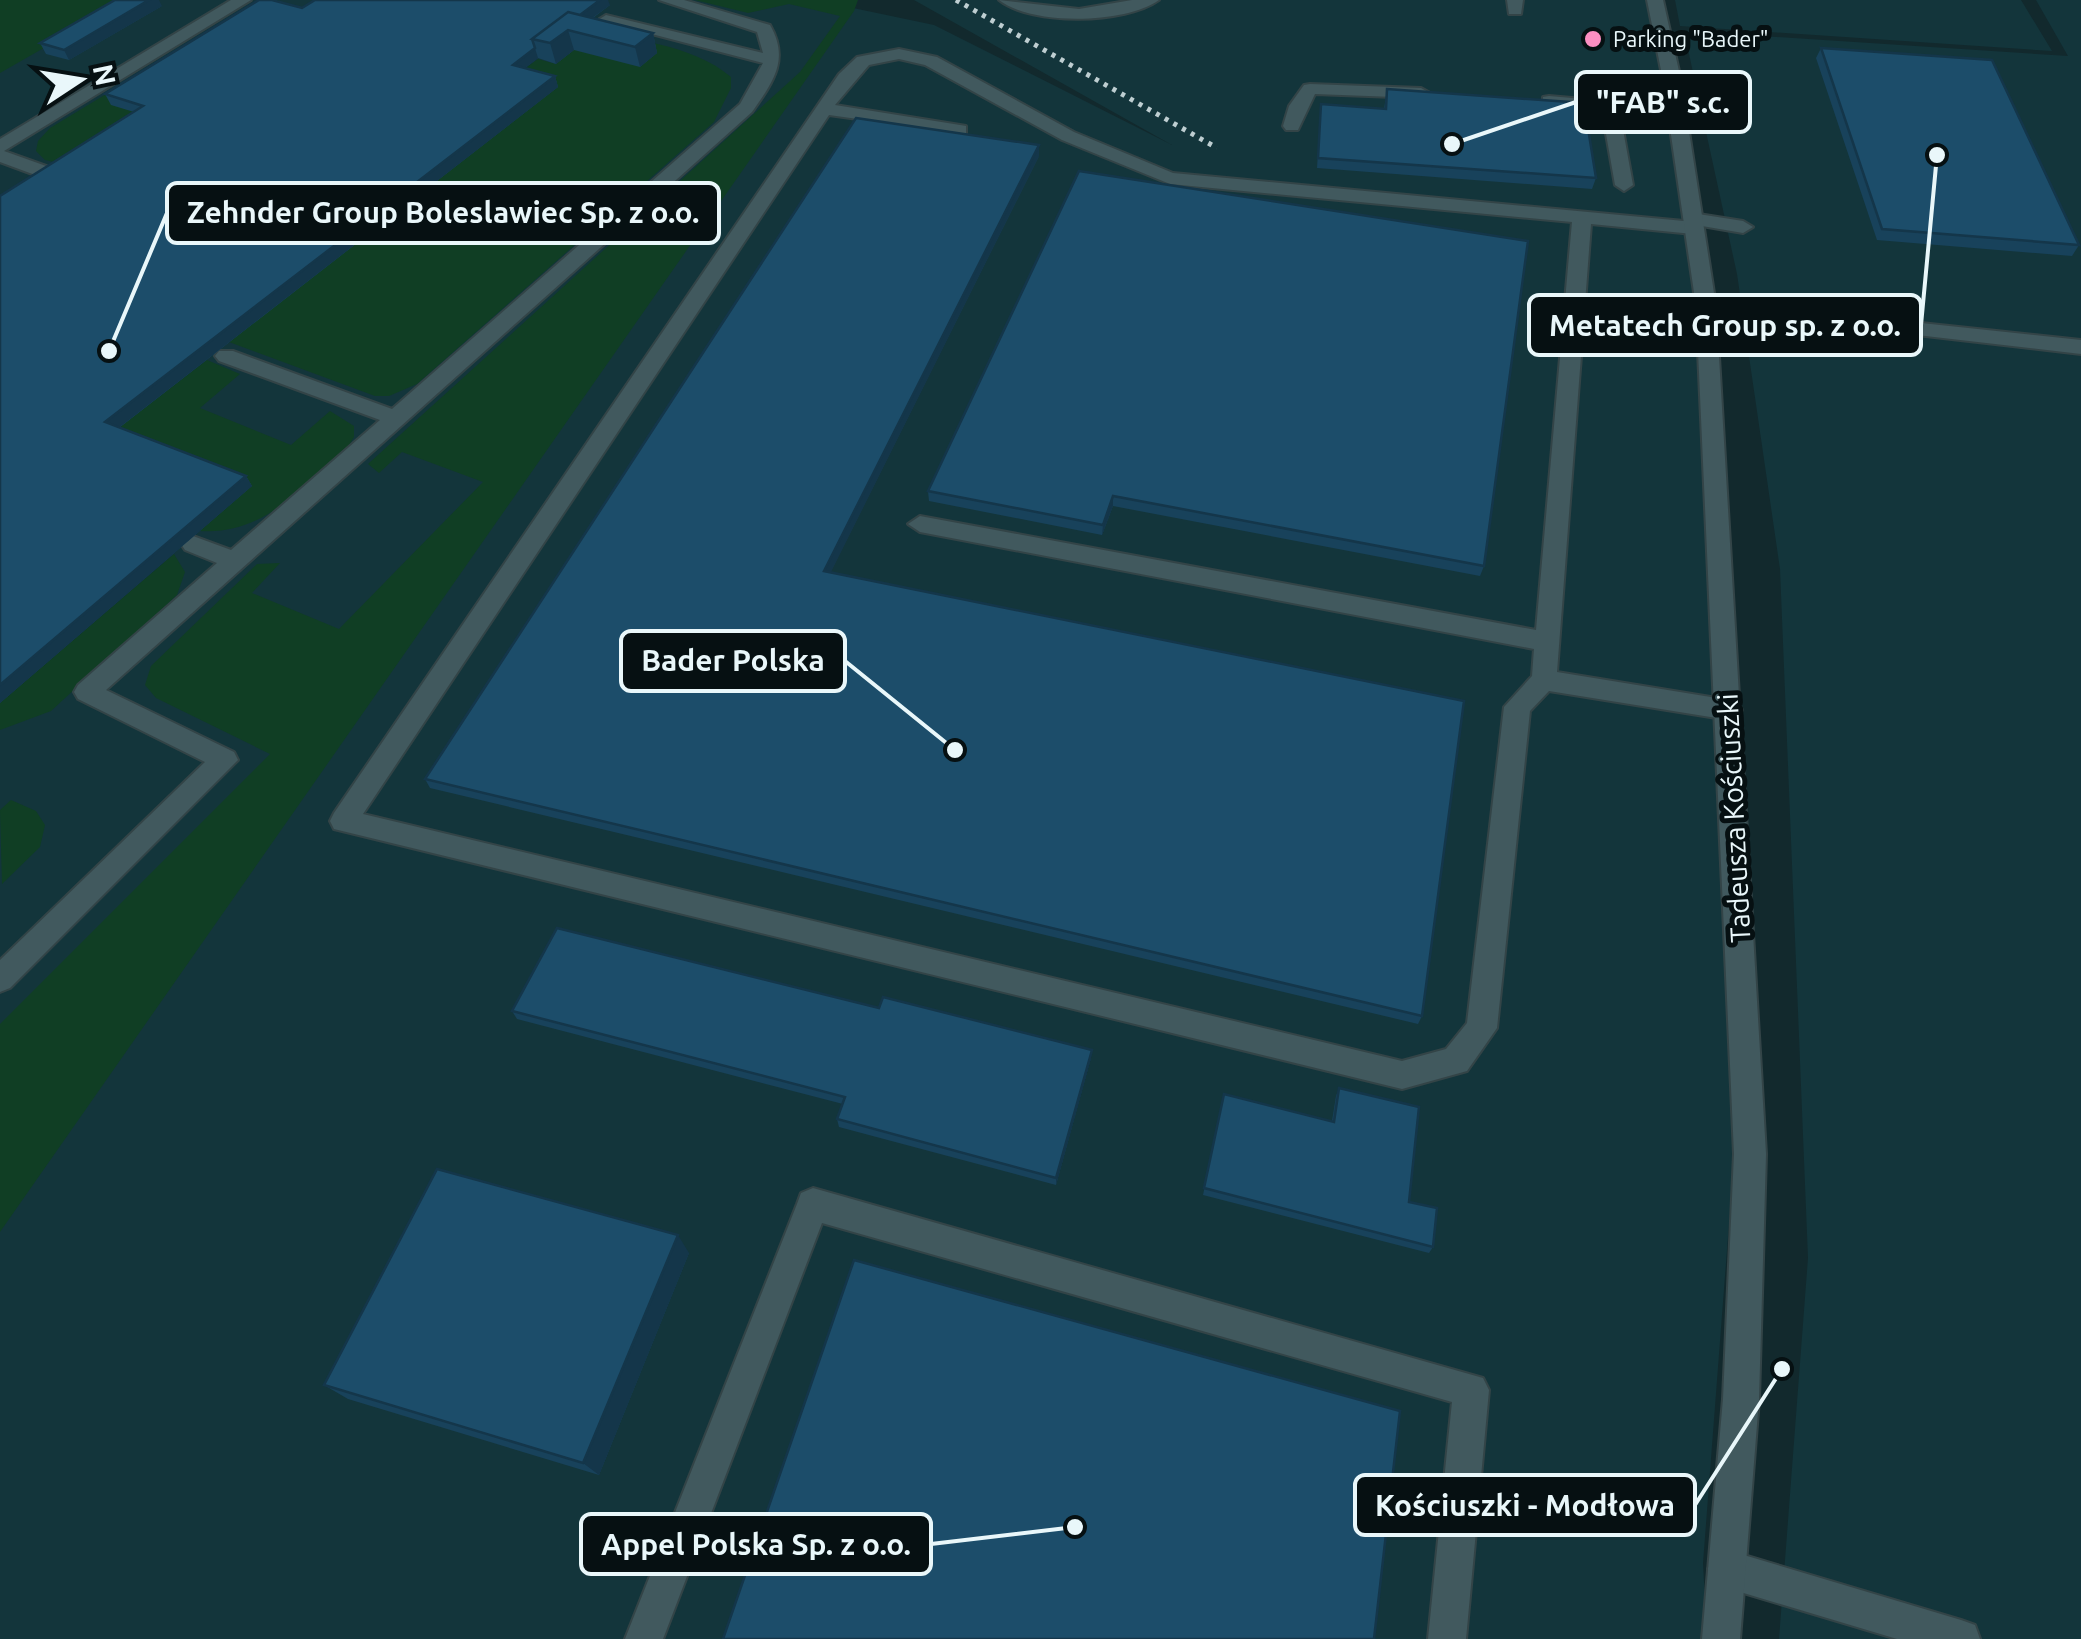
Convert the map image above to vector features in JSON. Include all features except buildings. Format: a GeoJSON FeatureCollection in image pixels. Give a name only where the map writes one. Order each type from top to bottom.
{"type":"FeatureCollection","features":[{"type":"Feature","properties":{"kind":"street"},"geometry":{"type":"LineString","coordinates":[[0,147],[243,0]]}},
{"type":"Feature","properties":{"kind":"street"},"geometry":{"type":"LineString","coordinates":[[0,980],[225,760],[86,692],[746,108],[770,74],[774,48],[764,28],[667,0]]}},
{"type":"Feature","properties":{"kind":"street"},"geometry":{"type":"LineString","coordinates":[[1007,0],[1050,16],[1100,13],[1151,0]]}},
{"type":"Feature","properties":{"kind":"street","name":"Tadeusza Kościuszki"},"geometry":{"type":"LineString","coordinates":[[1655,0],[1706,306],[1750,1154],[1741,1399],[1721,1639]]}},
{"type":"Feature","properties":{"kind":"street"},"geometry":{"type":"LineString","coordinates":[[606,20],[772,60]]}},
{"type":"Feature","properties":{"kind":"street"},"geometry":{"type":"LineString","coordinates":[[1582,217],[1544,680],[1517,707],[1482,1028],[1456,1060],[1402,1075],[344,821],[844,78],[863,61],[899,54],[931,61],[1068,136],[1170,178],[1582,217],[1744,226]]}},
{"type":"Feature","properties":{"kind":"street"},"geometry":{"type":"LineString","coordinates":[[1292,126],[1298,106],[1310,89],[1434,94]]}},
{"type":"Feature","properties":{"kind":"street"},"geometry":{"type":"LineString","coordinates":[[1532,100],[1676,112]]}},
{"type":"Feature","properties":{"kind":"street"},"geometry":{"type":"LineString","coordinates":[[1610,105],[1624,184]]}},
{"type":"Feature","properties":{"kind":"street"},"geometry":{"type":"LineString","coordinates":[[824,110],[960,130]]}},
{"type":"Feature","properties":{"kind":"street"},"geometry":{"type":"LineString","coordinates":[[0,156],[53,175]]}},
{"type":"Feature","properties":{"kind":"street"},"geometry":{"type":"LineString","coordinates":[[1706,306],[2081,346]]}},
{"type":"Feature","properties":{"kind":"street"},"geometry":{"type":"LineString","coordinates":[[226,356],[395,418]]}},
{"type":"Feature","properties":{"kind":"street"},"geometry":{"type":"LineString","coordinates":[[920,524],[1548,642]]}},
{"type":"Feature","properties":{"kind":"street"},"geometry":{"type":"LineString","coordinates":[[193,544],[234,561]]}},
{"type":"Feature","properties":{"kind":"street"},"geometry":{"type":"LineString","coordinates":[[1544,680],[1729,710]]}},
{"type":"Feature","properties":{"kind":"street"},"geometry":{"type":"LineString","coordinates":[[644,1639],[813,1204],[1472,1390],[1447,1639]]}},
{"type":"Feature","properties":{"kind":"street"},"geometry":{"type":"LineString","coordinates":[[1727,1570],[1961,1639]]}},
{"type":"Feature","properties":{"kind":"shaded area"},"geometry":{"type":"Polygon","coordinates":[[[119,0],[815,0],[934,25],[1172,145],[914,0],[1655,0],[1689,192],[1716,506],[1712,707],[1740,1080],[1703,1563],[1707,1639],[0,1639],[0,68],[119,0]]]}},
{"type":"Feature","properties":{"kind":"shaded area"},"geometry":{"type":"Polygon","coordinates":[[[1675,0],[2021,0],[2052,51],[1680,26],[1675,0]]]}},
{"type":"Feature","properties":{"kind":"shaded area"},"geometry":{"type":"Polygon","coordinates":[[[2036,0],[2081,0],[2081,1639],[1779,1639],[1808,1258],[1780,569],[1737,274],[1684,31],[2068,56],[2036,0]]]}},
{"type":"Feature","properties":{"kind":"green space"},"geometry":{"type":"Polygon","coordinates":[[[0,0],[128,0],[0,73],[0,0]]]}},
{"type":"Feature","properties":{"kind":"green space"},"geometry":{"type":"Polygon","coordinates":[[[262,0],[279,0],[113,105],[149,116],[72,166],[45,160],[36,151],[38,141],[50,128],[262,0]]]}},
{"type":"Feature","properties":{"kind":"green space"},"geometry":{"type":"Polygon","coordinates":[[[695,0],[858,0],[854,11],[0,1232],[0,1024],[270,754],[156,698],[145,685],[151,666],[257,564],[280,563],[252,593],[339,629],[483,482],[402,452],[379,473],[368,464],[800,72],[840,16],[789,4],[748,13],[695,0]]]}},
{"type":"Feature","properties":{"kind":"green space"},"geometry":{"type":"Polygon","coordinates":[[[579,27],[679,50],[716,66],[731,77],[731,88],[714,122],[417,384],[389,396],[375,396],[229,342],[557,87],[516,75],[538,59],[556,64],[579,27]]]}},
{"type":"Feature","properties":{"kind":"green space"},"geometry":{"type":"Polygon","coordinates":[[[207,360],[240,374],[200,408],[291,445],[330,411],[354,426],[354,437],[346,450],[297,493],[262,517],[243,526],[200,531],[251,486],[112,433],[207,360]]]}},
{"type":"Feature","properties":{"kind":"green space"},"geometry":{"type":"Polygon","coordinates":[[[174,554],[185,572],[177,595],[51,711],[0,730],[0,703],[174,554]]]}},
{"type":"Feature","properties":{"kind":"green space"},"geometry":{"type":"Polygon","coordinates":[[[11,800],[36,811],[45,825],[40,847],[2,884],[0,810],[11,800]]]}},
{"type":"Feature","properties":{"kind":"railway"},"geometry":{"type":"LineString","coordinates":[[956,0],[1217,148]]}},
{"type":"Feature","properties":{"kind":"place","name":"Parking \"Bader\""},"geometry":{"type":"Point","coordinates":[1593,39]}},
{"type":"Feature","properties":{"kind":"place","name":"\"FAB\" s.c."},"geometry":{"type":"Point","coordinates":[1452,144]}},
{"type":"Feature","properties":{"kind":"place","name":"Metatech Group sp. z o.o."},"geometry":{"type":"Point","coordinates":[1937,155]}},
{"type":"Feature","properties":{"kind":"place","name":"Zehnder Group Boleslawiec Sp. z o.o."},"geometry":{"type":"Point","coordinates":[109,351]}},
{"type":"Feature","properties":{"kind":"place","name":"Bader Polska"},"geometry":{"type":"Point","coordinates":[955,750]}},
{"type":"Feature","properties":{"kind":"place","name":"Kościuszki - Modłowa"},"geometry":{"type":"Point","coordinates":[1782,1369]}},
{"type":"Feature","properties":{"kind":"place","name":"Appel Polska Sp. z o.o."},"geometry":{"type":"Point","coordinates":[1075,1527]}}]}
